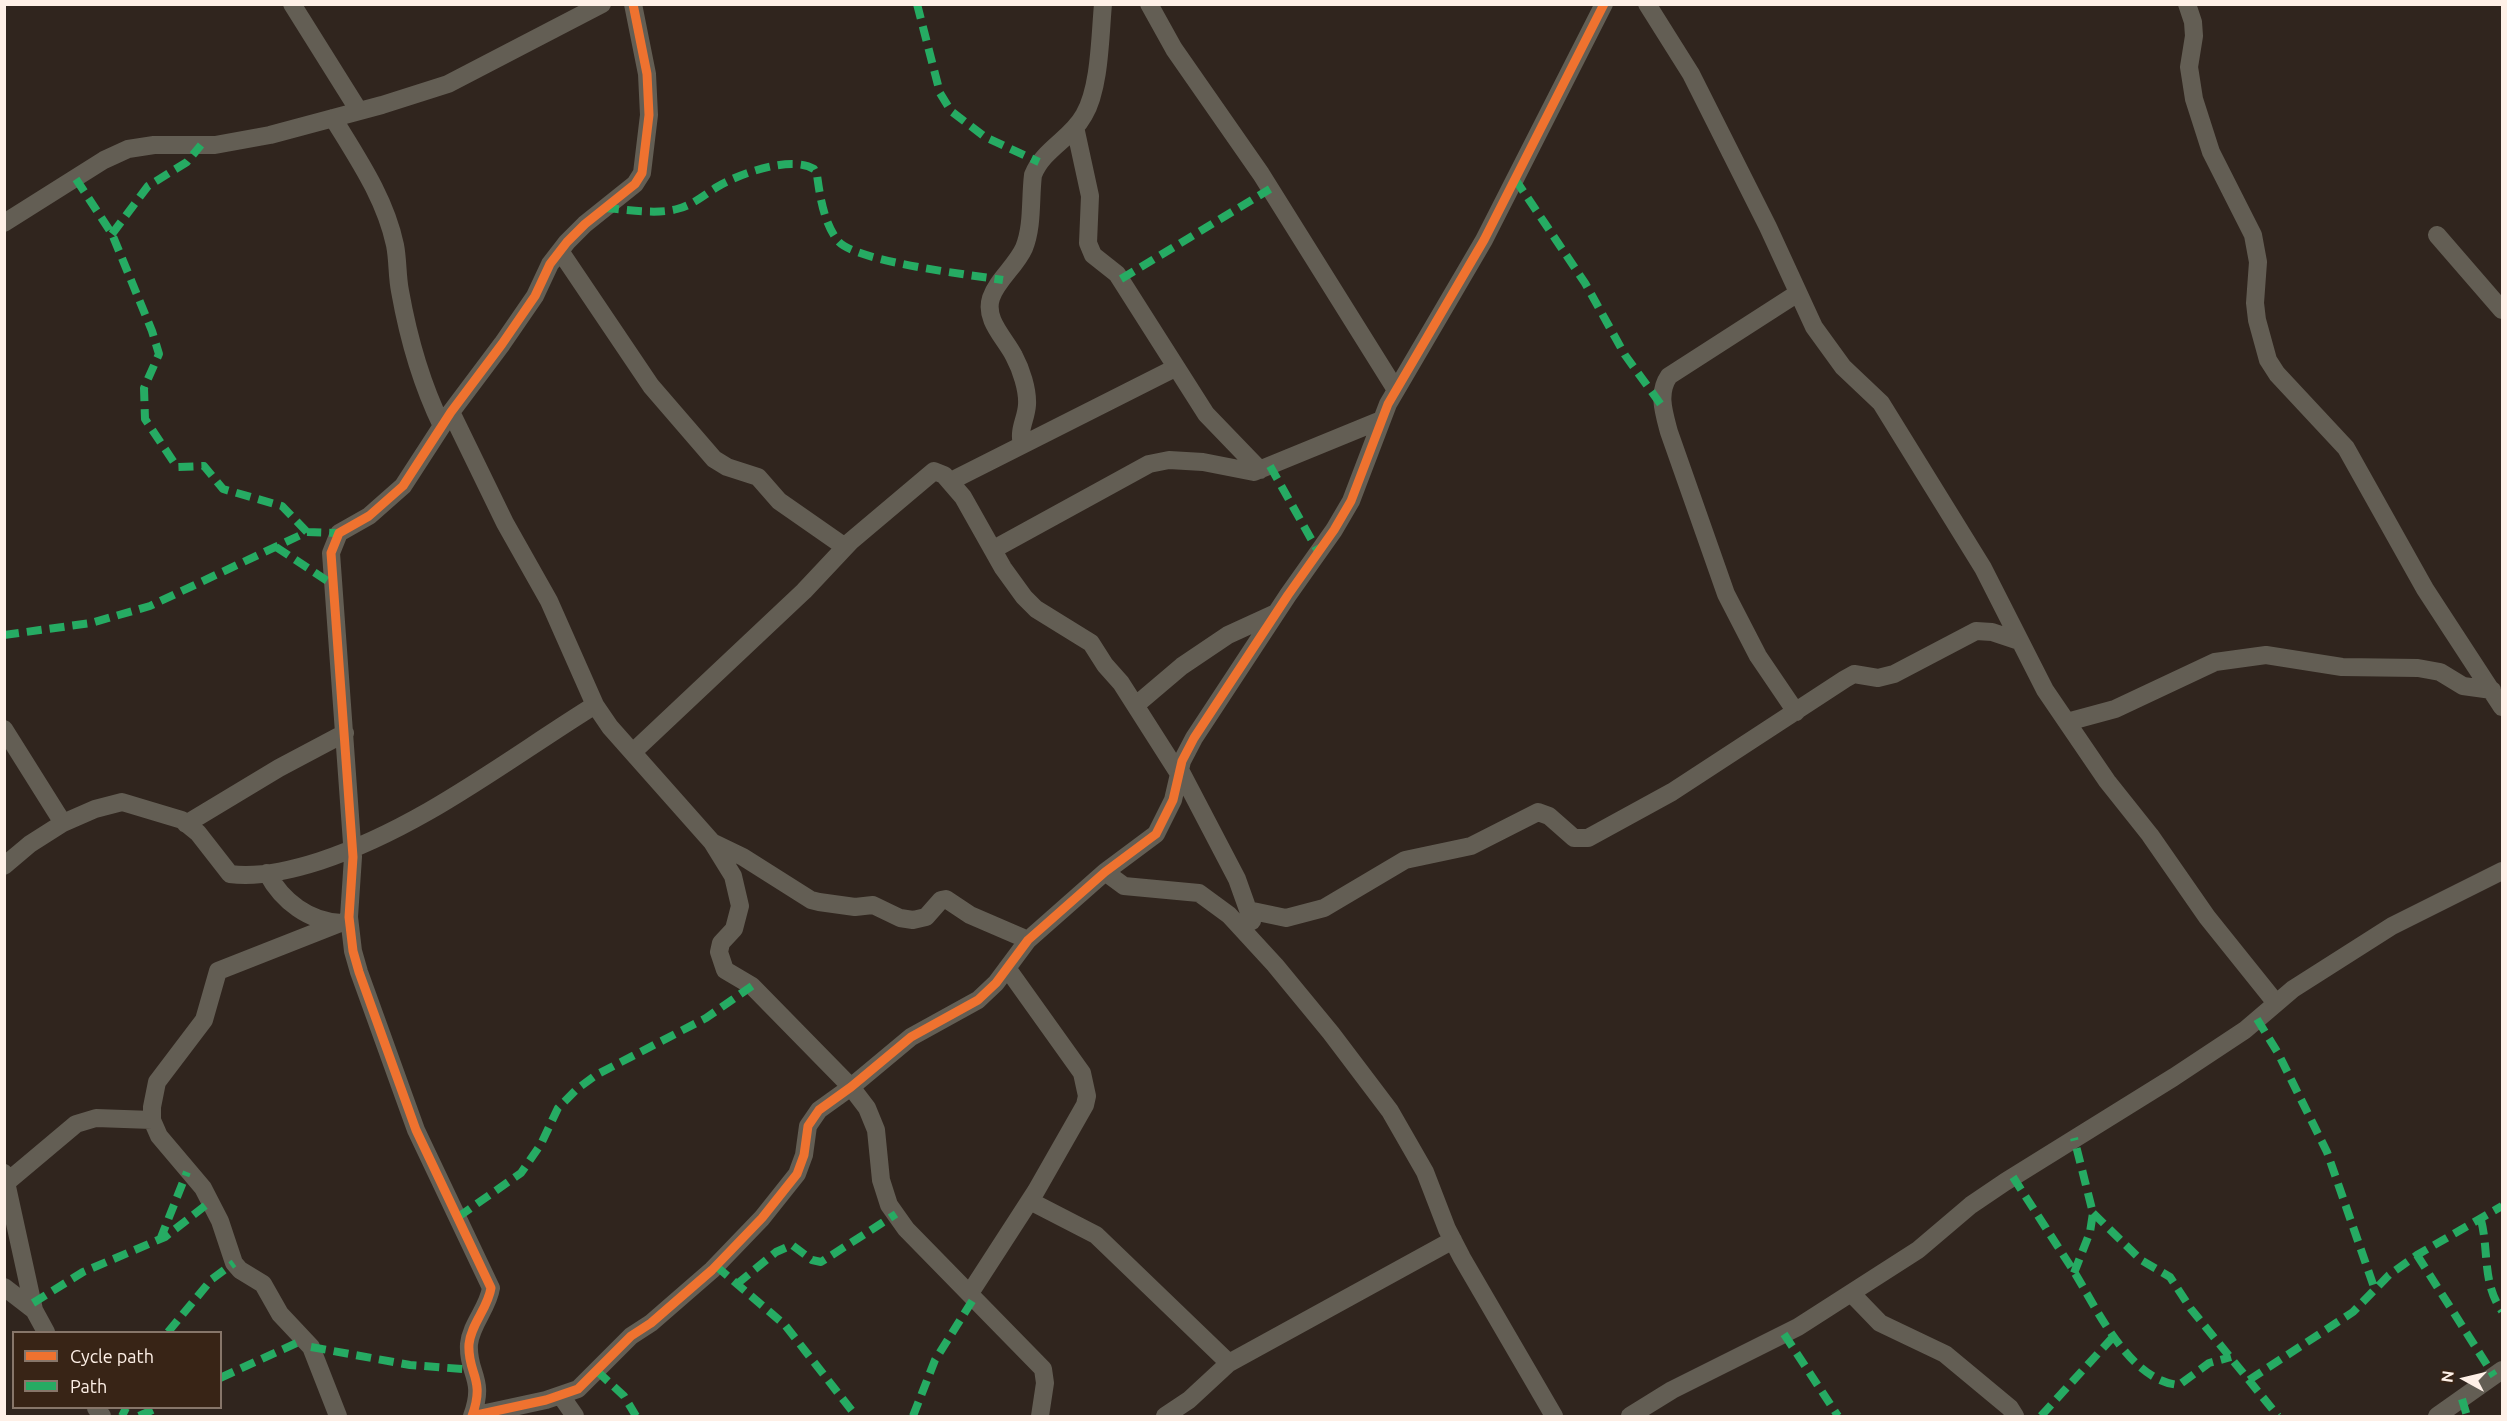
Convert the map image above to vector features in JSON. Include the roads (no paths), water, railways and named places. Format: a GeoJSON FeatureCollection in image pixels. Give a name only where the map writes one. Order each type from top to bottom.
{"type":"FeatureCollection","features":[{"type":"Feature","properties":{"kind":"street"},"geometry":{"type":"LineString","coordinates":[[292,4],[359,111]]}},
{"type":"Feature","properties":{"kind":"street"},"geometry":{"type":"LineString","coordinates":[[4,223],[105,160],[128,149],[163,144],[215,145],[270,135],[359,111],[447,84],[602,4]]}},
{"type":"Feature","properties":{"kind":"street"},"geometry":{"type":"LineString","coordinates":[[633,4],[647,74],[649,115],[642,173],[635,184],[585,224],[560,251],[502,344],[446,419],[403,486],[369,516],[339,533],[331,553],[353,850],[345,923],[359,972],[416,1130],[491,1288],[488,1302],[469,1341],[479,1393],[472,1416],[561,1396],[578,1389],[589,1380],[631,1336],[651,1323],[712,1270],[762,1218],[797,1174],[804,1155],[808,1125],[813,1116],[911,1037],[978,1000],[1028,940],[1105,872],[1156,834],[1173,800],[1180,772],[1194,738],[1276,612],[1324,546],[1351,501],[1381,420],[1396,390],[1484,240],[1604,4]]}},
{"type":"Feature","properties":{"kind":"street"},"geometry":{"type":"LineString","coordinates":[[1023,445],[1020,432],[1027,405],[1026,392],[1014,356],[997,330],[991,314],[991,297],[1023,250],[1029,231],[1033,175],[1041,158],[1075,127],[1084,115],[1092,92],[1103,4]]}},
{"type":"Feature","properties":{"kind":"street"},"geometry":{"type":"LineString","coordinates":[[1149,4],[1174,49],[1261,174],[1396,390]]}},
{"type":"Feature","properties":{"kind":"street"},"geometry":{"type":"LineString","coordinates":[[1647,4],[1691,74],[1814,327],[1831,352],[1881,403],[1983,568],[2045,690],[2107,782],[2150,835],[2207,917],[2276,1003]]}},
{"type":"Feature","properties":{"kind":"street"},"geometry":{"type":"LineString","coordinates":[[2187,4],[2193,22],[2194,36],[2189,67],[2194,99],[2211,152],[2253,235],[2258,262],[2255,303],[2257,320],[2268,360],[2277,374],[2346,448],[2425,589],[2502,707]]}},
{"type":"Feature","properties":{"kind":"street"},"geometry":{"type":"LineString","coordinates":[[333,118],[372,182],[382,205],[395,245],[400,291],[423,377],[549,601],[595,705],[712,842],[733,876],[740,906],[734,929],[721,943],[719,952],[725,970],[752,986],[851,1087],[873,1119],[881,1180],[889,1205],[906,1229],[1042,1369],[1045,1383],[1040,1416]]}},
{"type":"Feature","properties":{"kind":"street"},"geometry":{"type":"LineString","coordinates":[[1075,127],[1090,196],[1088,243],[1093,255],[1117,274],[1175,368],[1220,431],[1260,470]]}},
{"type":"Feature","properties":{"kind":"street"},"geometry":{"type":"LineString","coordinates":[[2437,235],[2502,310]]}},
{"type":"Feature","properties":{"kind":"street"},"geometry":{"type":"LineString","coordinates":[[560,251],[651,386],[714,459],[727,467],[758,477],[779,501],[845,547]]}},
{"type":"Feature","properties":{"kind":"street"},"geometry":{"type":"LineString","coordinates":[[1796,712],[1758,656],[1726,594],[1700,525],[1662,406],[1664,383],[1669,376],[1798,293]]}},
{"type":"Feature","properties":{"kind":"street"},"geometry":{"type":"LineString","coordinates":[[951,481],[1175,368]]}},
{"type":"Feature","properties":{"kind":"street"},"geometry":{"type":"LineString","coordinates":[[994,549],[1149,464],[1169,460],[1203,462],[1254,472],[1381,420]]}},
{"type":"Feature","properties":{"kind":"street"},"geometry":{"type":"LineString","coordinates":[[633,752],[804,591],[845,547],[893,507],[929,472],[939,471],[951,481],[1024,597],[1036,609],[1091,643],[1136,705],[1180,772],[1237,879],[1263,951]]}},
{"type":"Feature","properties":{"kind":"street"},"geometry":{"type":"LineString","coordinates":[[1136,705],[1182,666],[1228,635],[1276,612]]}},
{"type":"Feature","properties":{"kind":"street"},"geometry":{"type":"LineString","coordinates":[[1248,910],[1286,918],[1324,908],[1405,860],[1471,846],[1538,812],[1549,816],[1574,838],[1588,838],[1672,792],[1796,712],[1820,693],[1854,674],[1878,678],[1894,675],[1976,631],[1992,632],[2019,641]]}},
{"type":"Feature","properties":{"kind":"street"},"geometry":{"type":"LineString","coordinates":[[2067,723],[2115,708],[2215,662],[2266,654],[2342,667],[2418,668],[2440,672],[2463,686],[2492,690]]}},
{"type":"Feature","properties":{"kind":"street"},"geometry":{"type":"LineString","coordinates":[[4,867],[30,844],[63,823],[122,802],[186,824],[198,833],[230,874],[293,870],[353,850],[436,808],[595,705]]}},
{"type":"Feature","properties":{"kind":"street"},"geometry":{"type":"LineString","coordinates":[[4,729],[63,823]]}},
{"type":"Feature","properties":{"kind":"street"},"geometry":{"type":"LineString","coordinates":[[186,824],[279,768],[345,733]]}},
{"type":"Feature","properties":{"kind":"street"},"geometry":{"type":"LineString","coordinates":[[712,842],[743,857],[811,900],[855,907],[873,905],[900,918],[913,920],[926,917],[941,900],[946,899],[970,915],[1028,940]]}},
{"type":"Feature","properties":{"kind":"street"},"geometry":{"type":"LineString","coordinates":[[1630,1416],[1672,1390],[1798,1327],[1918,1250],[1971,1205],[2005,1182],[2245,1030],[2293,989],[2392,926],[2502,871]]}},
{"type":"Feature","properties":{"kind":"street"},"geometry":{"type":"LineString","coordinates":[[1105,872],[1124,886],[1199,893],[1229,915],[1263,951],[1331,1033],[1390,1111],[1425,1172],[1453,1240],[1554,1416]]}},
{"type":"Feature","properties":{"kind":"street"},"geometry":{"type":"LineString","coordinates":[[267,873],[282,896],[312,917],[345,923]]}},
{"type":"Feature","properties":{"kind":"street"},"geometry":{"type":"LineString","coordinates":[[338,1416],[311,1347],[280,1314],[263,1284],[240,1270],[234,1263],[220,1221],[202,1188],[159,1136],[152,1120],[152,1107],[156,1082],[204,1020],[219,971],[241,960],[345,923]]}},
{"type":"Feature","properties":{"kind":"street"},"geometry":{"type":"LineString","coordinates":[[970,1293],[1030,1201],[1085,1105],[1086,1085],[1082,1074],[1007,968]]}},
{"type":"Feature","properties":{"kind":"street"},"geometry":{"type":"LineString","coordinates":[[45,1331],[34,1310],[6,1184],[82,1122],[106,1117],[152,1120]]}},
{"type":"Feature","properties":{"kind":"street"},"geometry":{"type":"LineString","coordinates":[[1030,1201],[1096,1235],[1229,1363]]}},
{"type":"Feature","properties":{"kind":"street"},"geometry":{"type":"LineString","coordinates":[[1165,1416],[1188,1400],[1229,1363],[1453,1240]]}},
{"type":"Feature","properties":{"kind":"street"},"geometry":{"type":"LineString","coordinates":[[4,1287],[34,1310]]}},
{"type":"Feature","properties":{"kind":"street"},"geometry":{"type":"LineString","coordinates":[[1851,1293],[1880,1323],[1946,1354],[2010,1408],[2016,1416]]}},
{"type":"Feature","properties":{"kind":"street"},"geometry":{"type":"LineString","coordinates":[[2437,1416],[2502,1370]]}},
{"type":"Feature","properties":{"kind":"street"},"geometry":{"type":"LineString","coordinates":[[561,1396],[575,1416]]}}]}
